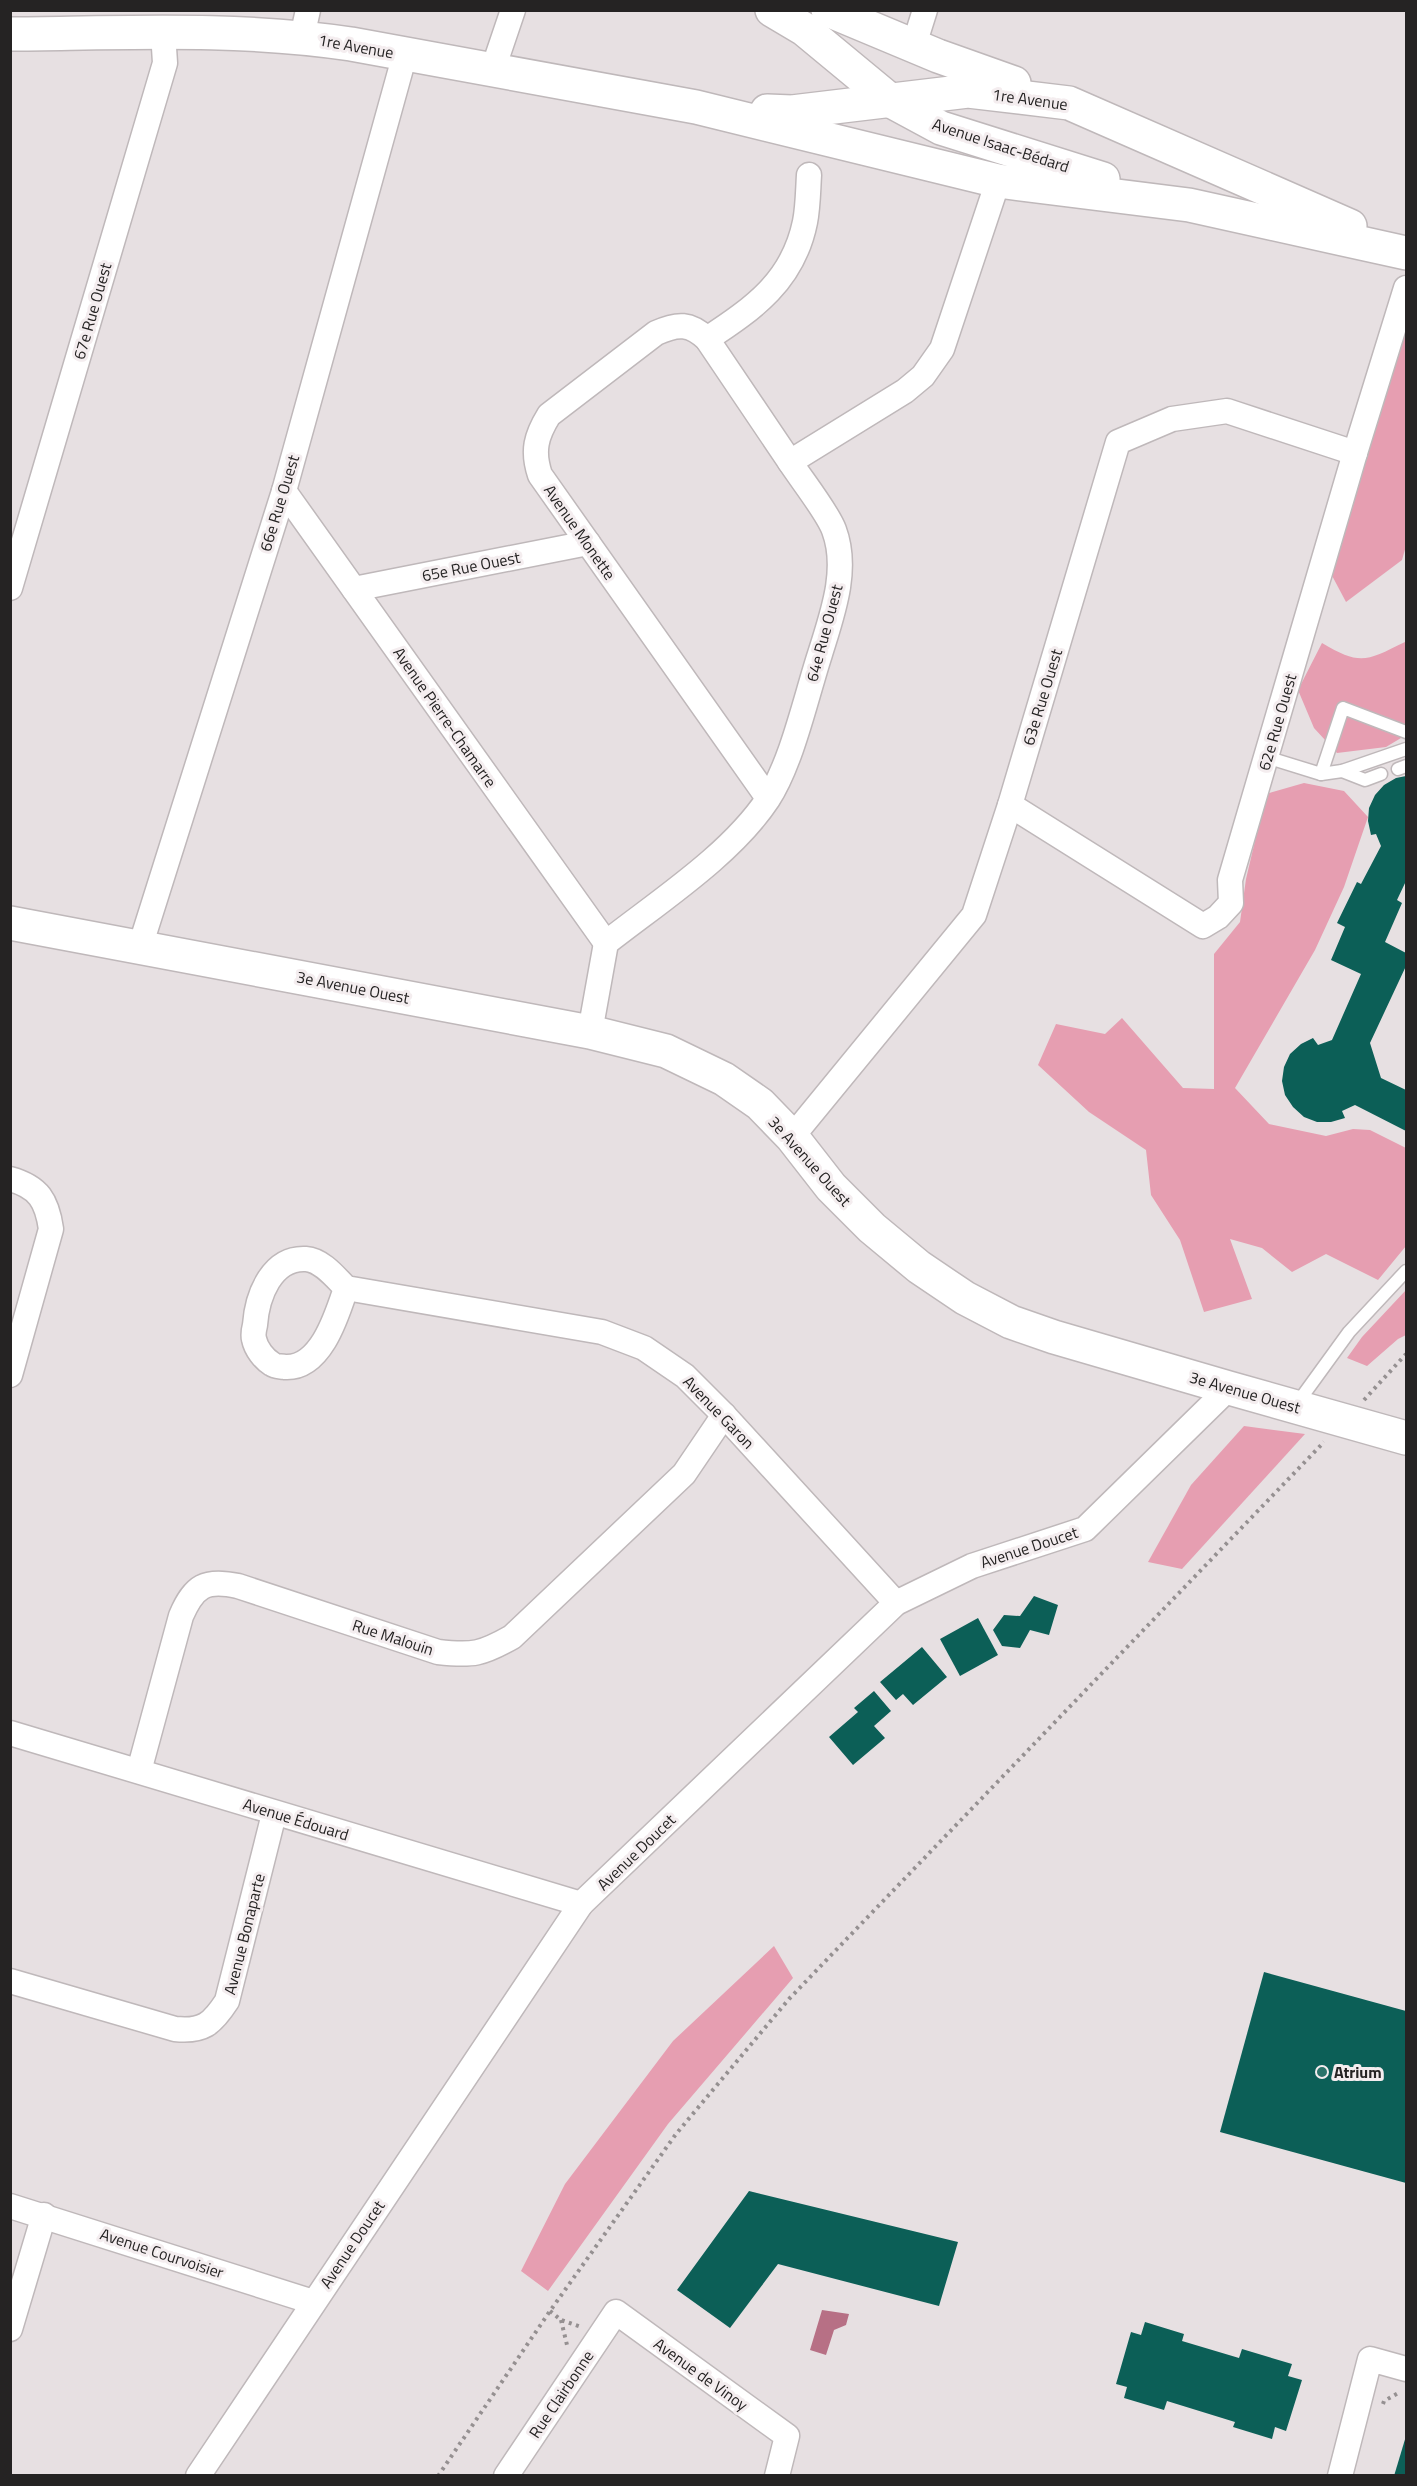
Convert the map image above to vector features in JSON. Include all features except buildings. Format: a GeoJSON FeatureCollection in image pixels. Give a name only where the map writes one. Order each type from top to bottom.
{"type":"FeatureCollection","features":[{"type":"Feature","properties":{"kind":"street"},"geometry":{"type":"LineString","coordinates":[[493,69],[513,10]]}},
{"type":"Feature","properties":{"kind":"street","name":"Avenue Isaac-Bédard"},"geometry":{"type":"LineString","coordinates":[[772,10],[804,29],[891,101],[941,129],[1189,206]]}},
{"type":"Feature","properties":{"kind":"street"},"geometry":{"type":"LineString","coordinates":[[828,10],[1069,103]]}},
{"type":"Feature","properties":{"kind":"street"},"geometry":{"type":"LineString","coordinates":[[914,45],[925,10]]}},
{"type":"Feature","properties":{"kind":"street","name":"1re Avenue"},"geometry":{"type":"LineString","coordinates":[[10,34],[164,32],[305,24],[405,54],[696,107],[998,181],[1189,206],[1407,252]]}},
{"type":"Feature","properties":{"kind":"street","name":"67e Rue Ouest"},"geometry":{"type":"LineString","coordinates":[[10,588],[165,63],[164,32]]}},
{"type":"Feature","properties":{"kind":"street","name":"66e Rue Ouest"},"geometry":{"type":"LineString","coordinates":[[140,947],[284,492],[405,54]]}},
{"type":"Feature","properties":{"kind":"street","name":"1re Avenue"},"geometry":{"type":"LineString","coordinates":[[696,107],[792,112],[968,91],[1069,103],[1407,252]]}},
{"type":"Feature","properties":{"kind":"street"},"geometry":{"type":"LineString","coordinates":[[707,339],[755,307],[776,286],[792,257],[805,222],[809,176]]}},
{"type":"Feature","properties":{"kind":"street"},"geometry":{"type":"LineString","coordinates":[[790,462],[905,391],[923,376],[942,350],[998,181]]}},
{"type":"Feature","properties":{"kind":"street","name":"62e Rue Ouest"},"geometry":{"type":"LineString","coordinates":[[1010,805],[1203,926],[1218,917],[1231,903],[1230,880],[1355,453],[1407,288]]}},
{"type":"Feature","properties":{"kind":"street","name":"Avenue Monette"},"geometry":{"type":"LineString","coordinates":[[768,798],[540,474],[535,458],[540,429],[549,415],[656,333],[669,327],[683,326],[696,329],[707,339],[790,462]]}},
{"type":"Feature","properties":{"kind":"street","name":"63e Rue Ouest"},"geometry":{"type":"LineString","coordinates":[[792,1137],[975,915],[1118,442],[1172,419],[1227,411],[1355,453]]}},
{"type":"Feature","properties":{"kind":"street","name":"64e Rue Ouest"},"geometry":{"type":"LineString","coordinates":[[606,943],[684,882],[740,834],[768,798],[785,764],[832,615],[839,576],[840,550],[834,528],[790,462]]}},
{"type":"Feature","properties":{"kind":"street","name":"Avenue Pierre-Chamarre"},"geometry":{"type":"LineString","coordinates":[[284,492],[606,943]]}},
{"type":"Feature","properties":{"kind":"street","name":"65e Rue Ouest"},"geometry":{"type":"LineString","coordinates":[[354,589],[588,543]]}},
{"type":"Feature","properties":{"kind":"street","name":"3e Avenue Ouest"},"geometry":{"type":"LineString","coordinates":[[10,923],[590,1032],[666,1051],[724,1078],[759,1104],[792,1137],[831,1187],[872,1228],[919,1267],[965,1298],[1011,1322],[1033,1330],[1407,1438]]}},
{"type":"Feature","properties":{"kind":"street"},"geometry":{"type":"LineString","coordinates":[[590,1032],[606,943]]}},
{"type":"Feature","properties":{"kind":"street"},"geometry":{"type":"LineString","coordinates":[[10,1179],[24,1183],[38,1193],[48,1207],[51,1229],[10,1375]]}},
{"type":"Feature","properties":{"kind":"street"},"geometry":{"type":"LineString","coordinates":[[308,1259],[327,1269],[346,1288],[338,1312],[320,1347],[307,1361],[293,1367],[275,1366],[262,1356],[254,1338],[256,1313],[262,1289],[274,1272],[290,1261],[308,1259]]}},
{"type":"Feature","properties":{"kind":"street","name":"Avenue Garon"},"geometry":{"type":"LineString","coordinates":[[346,1288],[602,1332],[644,1348],[685,1376],[724,1415],[896,1603]]}},
{"type":"Feature","properties":{"kind":"street","name":"Avenue Doucet"},"geometry":{"type":"LineString","coordinates":[[198,2475],[581,1905],[896,1603],[972,1566],[1085,1529],[1229,1388]]}},
{"type":"Feature","properties":{"kind":"street","name":"Rue Malouin"},"geometry":{"type":"LineString","coordinates":[[139,1771],[181,1616],[190,1595],[204,1585],[222,1582],[238,1586],[438,1652],[466,1655],[488,1651],[512,1636],[684,1474],[724,1415]]}},
{"type":"Feature","properties":{"kind":"street","name":"Avenue Édouard"},"geometry":{"type":"LineString","coordinates":[[10,1733],[581,1905]]}},
{"type":"Feature","properties":{"kind":"street","name":"Avenue Bonaparte"},"geometry":{"type":"LineString","coordinates":[[10,1981],[175,2029],[190,2030],[206,2026],[217,2016],[227,2001],[274,1814]]}},
{"type":"Feature","properties":{"kind":"street","name":"Avenue Courvoisier"},"geometry":{"type":"LineString","coordinates":[[10,2206],[313,2302]]}},
{"type":"Feature","properties":{"kind":"street"},"geometry":{"type":"LineString","coordinates":[[10,2329],[44,2215]]}},
{"type":"Feature","properties":{"kind":"street","name":"Rue Clairbonne"},"geometry":{"type":"LineString","coordinates":[[506,2475],[616,2312]]}},
{"type":"Feature","properties":{"kind":"street","name":"Avenue de Vinoy"},"geometry":{"type":"LineString","coordinates":[[616,2312],[787,2436],[777,2475]]}},
{"type":"Feature","properties":{"kind":"street"},"geometry":{"type":"LineString","coordinates":[[1340,2475],[1371,2359],[1407,2369]]}},
{"type":"Feature","properties":{"kind":"lane"},"geometry":{"type":"LineString","coordinates":[[1321,774],[1343,708],[1407,732]]}},
{"type":"Feature","properties":{"kind":"lane"},"geometry":{"type":"LineString","coordinates":[[1266,757],[1321,774],[1342,771],[1407,749]]}},
{"type":"Feature","properties":{"kind":"lane"},"geometry":{"type":"LineString","coordinates":[[1342,771],[1365,780],[1381,774]]}},
{"type":"Feature","properties":{"kind":"lane"},"geometry":{"type":"LineString","coordinates":[[1295,1406],[1349,1332],[1407,1271]]}},
{"type":"Feature","properties":{"kind":"path"},"geometry":{"type":"LineString","coordinates":[[1364,1400],[1407,1354]]}},
{"type":"Feature","properties":{"kind":"path"},"geometry":{"type":"LineString","coordinates":[[438,2475],[550,2311],[676,2134],[789,1999],[1330,1436]]}},
{"type":"Feature","properties":{"kind":"path"},"geometry":{"type":"LineString","coordinates":[[550,2311],[561,2320],[601,2333]]}},
{"type":"Feature","properties":{"kind":"path"},"geometry":{"type":"LineString","coordinates":[[1381,2412],[1384,2401],[1397,2392],[1407,2391]]}},
{"type":"Feature","properties":{"kind":"shaded area"},"geometry":{"type":"Polygon","coordinates":[[[1406,282],[1406,546],[1402,560],[1346,602],[1329,570],[1406,282]]]}},
{"type":"Feature","properties":{"kind":"shaded area"},"geometry":{"type":"Polygon","coordinates":[[[1405,642],[1406,735],[1386,747],[1337,753],[1314,728],[1298,690],[1322,643],[1346,655],[1364,658],[1372,657],[1405,642]]]}},
{"type":"Feature","properties":{"kind":"shaded area"},"geometry":{"type":"Polygon","coordinates":[[[1304,783],[1344,791],[1368,817],[1344,887],[1315,950],[1235,1088],[1269,1124],[1326,1136],[1353,1129],[1370,1130],[1406,1148],[1406,1246],[1378,1280],[1326,1254],[1292,1272],[1262,1248],[1230,1239],[1252,1299],[1204,1312],[1180,1240],[1151,1195],[1146,1150],[1089,1112],[1038,1065],[1056,1024],[1105,1034],[1122,1018],[1183,1088],[1214,1089],[1214,954],[1240,922],[1246,879],[1266,794],[1304,783]]]}},
{"type":"Feature","properties":{"kind":"shaded area"},"geometry":{"type":"Polygon","coordinates":[[[1406,1290],[1406,1335],[1398,1339],[1367,1366],[1347,1358],[1362,1337],[1406,1290]]]}},
{"type":"Feature","properties":{"kind":"shaded area"},"geometry":{"type":"Polygon","coordinates":[[[1244,1426],[1305,1434],[1182,1569],[1148,1562],[1191,1485],[1244,1426]]]}},
{"type":"Feature","properties":{"kind":"shaded area"},"geometry":{"type":"Polygon","coordinates":[[[774,1946],[793,1978],[668,2124],[548,2291],[521,2271],[565,2184],[673,2041],[774,1946]]]}},
{"type":"Feature","properties":{"kind":"shaded area"},"geometry":{"type":"Polygon","coordinates":[[[822,2310],[849,2314],[846,2325],[834,2330],[826,2355],[810,2350],[822,2310]]]}},
{"type":"Feature","properties":{"kind":"place","name":"Atrium"},"geometry":{"type":"Point","coordinates":[1322,2072]}}]}
